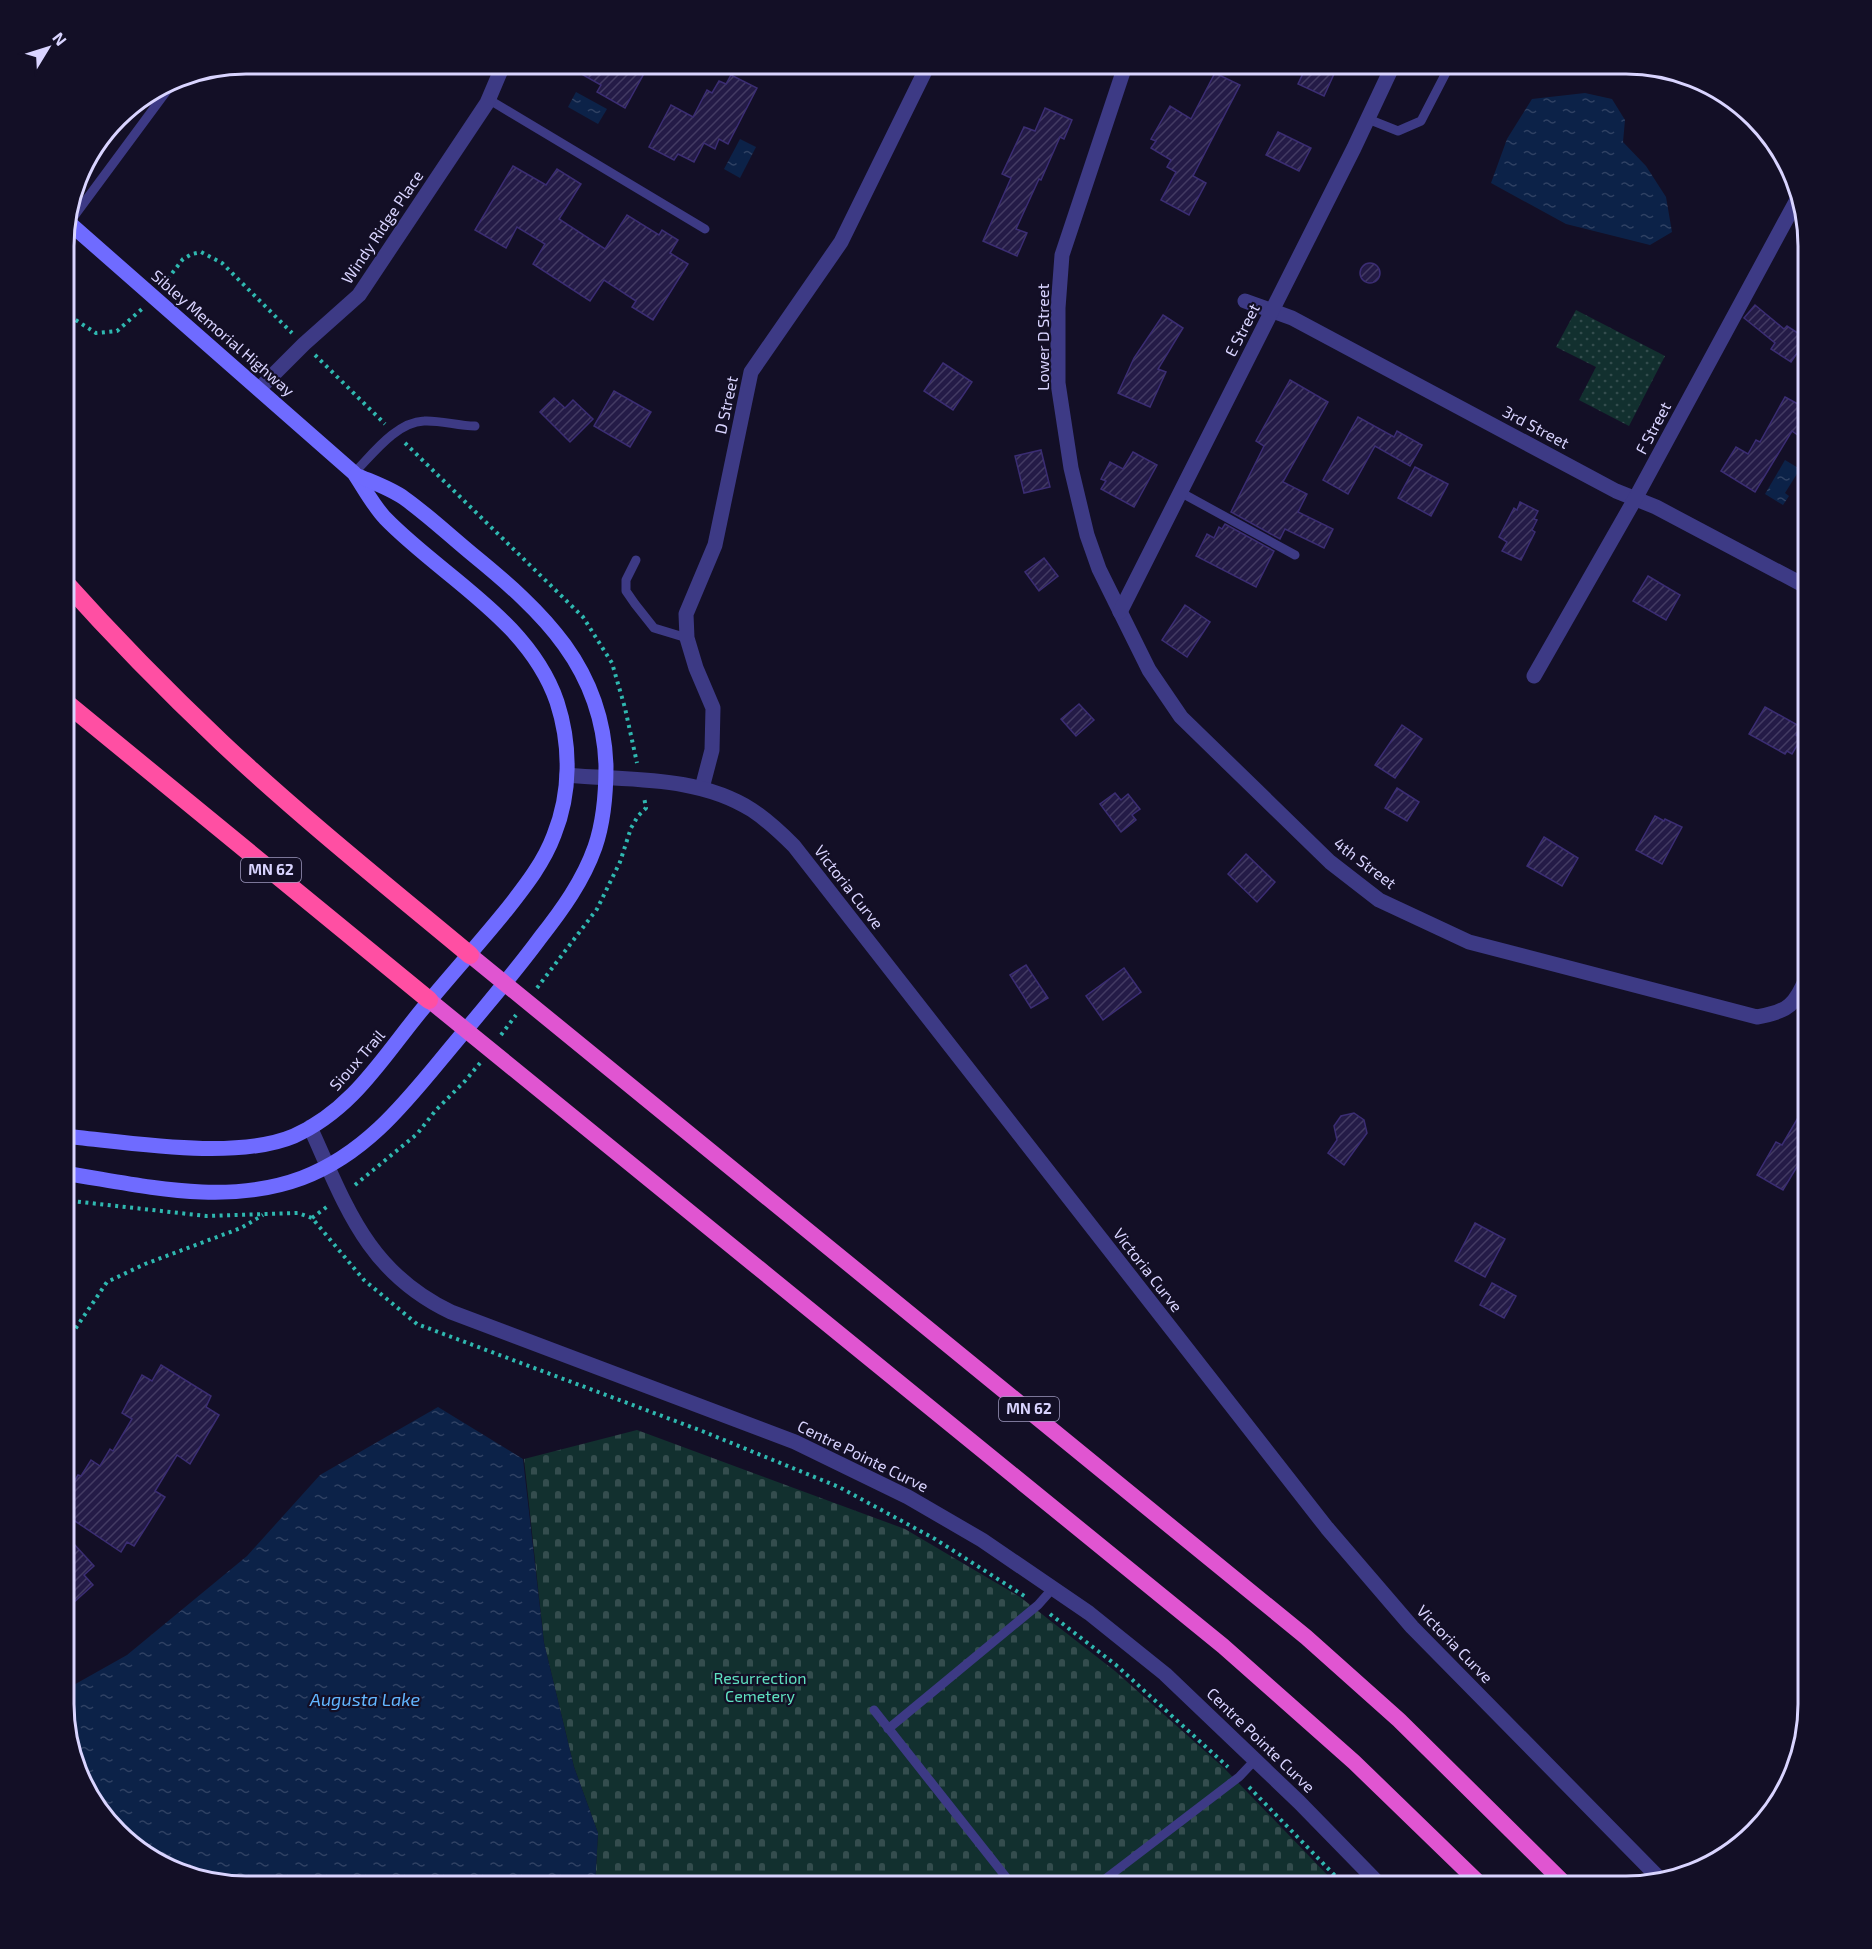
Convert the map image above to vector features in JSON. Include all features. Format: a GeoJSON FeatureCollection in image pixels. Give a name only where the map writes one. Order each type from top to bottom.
{"type":"FeatureCollection","features":[{"type":"Feature","properties":{"kind":"highway","name":"MN 62"},"geometry":{"type":"LineString","coordinates":[[74,592],[152,675],[221,742],[358,861],[505,984],[1306,1636],[1407,1728],[1558,1876]]}},
{"type":"Feature","properties":{"kind":"highway","name":"MN 62"},"geometry":{"type":"LineString","coordinates":[[74,709],[1223,1646],[1370,1777],[1472,1876]]}},
{"type":"Feature","properties":{"kind":"main road","name":"Sibley Memorial Highway"},"geometry":{"type":"LineString","coordinates":[[75,228],[354,473]]}},
{"type":"Feature","properties":{"kind":"main road","name":"Sioux Trail"},"geometry":{"type":"LineString","coordinates":[[74,1137],[185,1147],[229,1148],[279,1140],[294,1136],[310,1127],[335,1111],[364,1084],[429,1000],[471,955],[535,872],[548,851],[560,818],[568,757],[557,702],[538,664],[505,624],[384,517],[354,473]]}},
{"type":"Feature","properties":{"kind":"main road"},"geometry":{"type":"LineString","coordinates":[[74,1175],[210,1194],[271,1186],[302,1178],[327,1166],[388,1122],[411,1097],[505,984],[557,916],[580,881],[594,849],[605,803],[605,747],[595,703],[573,657],[555,632],[519,593],[402,496],[354,473]]}},
{"type":"Feature","properties":{"kind":"street","name":"Windy Ridge Place"},"geometry":{"type":"LineString","coordinates":[[260,389],[304,344],[359,295],[489,99],[499,74]]}},
{"type":"Feature","properties":{"kind":"street","name":"D Street"},"geometry":{"type":"LineString","coordinates":[[702,788],[712,750],[713,708],[696,668],[687,638],[686,614],[714,545],[752,372],[841,242],[924,74]]}},
{"type":"Feature","properties":{"kind":"street","name":"Lower D Street"},"geometry":{"type":"LineString","coordinates":[[1120,612],[1099,569],[1087,535],[1071,468],[1058,383],[1058,308],[1062,255],[1122,74]]}},
{"type":"Feature","properties":{"kind":"street","name":"E Street"},"geometry":{"type":"LineString","coordinates":[[1120,612],[1389,74]]}},
{"type":"Feature","properties":{"kind":"street","name":"F Street"},"geometry":{"type":"LineString","coordinates":[[1534,676],[1635,499],[1794,206]]}},
{"type":"Feature","properties":{"kind":"street","name":"3rd Street"},"geometry":{"type":"LineString","coordinates":[[1245,301],[1292,318],[1616,491],[1656,507],[1798,582]]}},
{"type":"Feature","properties":{"kind":"street","name":"4th Street"},"geometry":{"type":"LineString","coordinates":[[1120,612],[1149,670],[1181,717],[1330,862],[1379,900],[1469,942],[1757,1017],[1780,1013],[1798,996]]}},
{"type":"Feature","properties":{"kind":"street","name":"Victoria Curve"},"geometry":{"type":"LineString","coordinates":[[567,775],[668,781],[702,788],[751,809],[776,828],[794,846],[1327,1528],[1412,1627],[1654,1873]]}},
{"type":"Feature","properties":{"kind":"street","name":"Centre Pointe Curve"},"geometry":{"type":"LineString","coordinates":[[310,1127],[341,1195],[373,1251],[391,1272],[415,1292],[451,1312],[752,1425],[825,1456],[949,1520],[1053,1587],[1157,1667],[1256,1759],[1371,1876]]}},
{"type":"Feature","properties":{"kind":"lane"},"geometry":{"type":"LineString","coordinates":[[1368,119],[1398,131],[1421,121],[1444,74]]}},
{"type":"Feature","properties":{"kind":"lane"},"geometry":{"type":"LineString","coordinates":[[77,209],[163,95]]}},
{"type":"Feature","properties":{"kind":"lane"},"geometry":{"type":"LineString","coordinates":[[489,99],[705,229]]}},
{"type":"Feature","properties":{"kind":"lane"},"geometry":{"type":"LineString","coordinates":[[354,473],[395,433],[410,423],[424,421],[475,426]]}},
{"type":"Feature","properties":{"kind":"lane"},"geometry":{"type":"LineString","coordinates":[[1180,492],[1295,555]]}},
{"type":"Feature","properties":{"kind":"lane"},"geometry":{"type":"LineString","coordinates":[[636,560],[626,580],[627,591],[635,604],[654,628],[687,638]]}},
{"type":"Feature","properties":{"kind":"lane"},"geometry":{"type":"LineString","coordinates":[[888,1728],[1038,1605],[1053,1587]]}},
{"type":"Feature","properties":{"kind":"lane"},"geometry":{"type":"LineString","coordinates":[[874,1710],[1005,1876]]}},
{"type":"Feature","properties":{"kind":"lane"},"geometry":{"type":"LineString","coordinates":[[1109,1876],[1239,1777],[1256,1759]]}},
{"type":"Feature","properties":{"kind":"path"},"geometry":{"type":"LineString","coordinates":[[74,319],[96,333],[117,331],[135,316],[183,260],[192,254],[201,252],[222,263],[583,617],[612,663],[625,708],[646,808],[631,828],[620,862],[597,909],[465,1081],[436,1110],[417,1134],[312,1218]]}},
{"type":"Feature","properties":{"kind":"path"},"geometry":{"type":"LineString","coordinates":[[74,1201],[206,1216],[298,1213],[312,1218],[364,1280],[417,1324],[702,1431],[839,1487],[952,1549],[1038,1605],[1116,1665],[1239,1777],[1335,1876]]}},
{"type":"Feature","properties":{"kind":"path"},"geometry":{"type":"LineString","coordinates":[[74,1331],[107,1282],[145,1264],[241,1228],[266,1213]]}},
{"type":"Feature","properties":{"kind":"green space"},"geometry":{"type":"Polygon","coordinates":[[[1576,310],[1665,356],[1629,426],[1579,400],[1596,367],[1556,347],[1576,310]]]}},
{"type":"Feature","properties":{"kind":"green space","name":"Resurrection Cemetery"},"geometry":{"type":"Polygon","coordinates":[[[637,1430],[905,1529],[1020,1597],[1115,1671],[1224,1768],[1328,1876],[596,1876],[598,1833],[574,1767],[544,1643],[524,1459],[637,1430]]]}},
{"type":"Feature","properties":{"kind":"water"},"geometry":{"type":"Polygon","coordinates":[[[576,92],[607,109],[598,124],[568,107],[576,92]]]}},
{"type":"Feature","properties":{"kind":"water"},"geometry":{"type":"Polygon","coordinates":[[[1585,93],[1612,99],[1625,120],[1623,142],[1646,166],[1666,197],[1672,232],[1650,245],[1566,224],[1491,183],[1507,139],[1532,99],[1585,93]]]}},
{"type":"Feature","properties":{"kind":"water"},"geometry":{"type":"Polygon","coordinates":[[[740,139],[756,147],[740,178],[724,169],[740,139]]]}},
{"type":"Feature","properties":{"kind":"water"},"geometry":{"type":"Polygon","coordinates":[[[1785,460],[1798,468],[1798,472],[1785,493],[1789,496],[1783,505],[1765,494],[1785,460]]]}},
{"type":"Feature","properties":{"kind":"water","name":"Augusta Lake"},"geometry":{"type":"Polygon","coordinates":[[[438,1407],[523,1459],[544,1643],[574,1767],[598,1833],[596,1876],[246,1876],[223,1874],[201,1870],[170,1858],[141,1840],[109,1808],[87,1769],[77,1737],[74,1685],[127,1655],[247,1556],[320,1475],[438,1407]]]}},
{"type":"Feature","properties":{"kind":"building"},"geometry":{"type":"Polygon","coordinates":[[[582,74],[644,74],[625,108],[597,92],[601,85],[582,74]]]}},
{"type":"Feature","properties":{"kind":"building"},"geometry":{"type":"Polygon","coordinates":[[[1214,74],[1240,85],[1193,176],[1206,183],[1189,215],[1161,200],[1176,172],[1167,167],[1171,160],[1151,148],[1156,141],[1151,139],[1170,106],[1191,119],[1214,74]]]}},
{"type":"Feature","properties":{"kind":"building"},"geometry":{"type":"Polygon","coordinates":[[[1303,74],[1334,74],[1324,96],[1298,84],[1303,74]]]}},
{"type":"Feature","properties":{"kind":"building"},"geometry":{"type":"Polygon","coordinates":[[[731,75],[757,88],[728,144],[719,139],[715,149],[704,143],[694,162],[678,154],[674,160],[649,147],[671,105],[693,117],[707,90],[712,93],[719,81],[726,84],[731,75]]]}},
{"type":"Feature","properties":{"kind":"building"},"geometry":{"type":"Polygon","coordinates":[[[1045,108],[1072,120],[1064,139],[1060,137],[1016,229],[1027,233],[1017,256],[983,241],[1011,178],[1002,174],[1024,127],[1035,131],[1045,108]]]}},
{"type":"Feature","properties":{"kind":"building"},"geometry":{"type":"Polygon","coordinates":[[[1278,132],[1311,148],[1299,171],[1266,155],[1278,132]]]}},
{"type":"Feature","properties":{"kind":"building"},"geometry":{"type":"Polygon","coordinates":[[[513,166],[546,185],[557,169],[581,184],[559,219],[605,249],[627,215],[659,235],[662,230],[678,240],[670,253],[688,264],[653,320],[632,307],[636,301],[604,280],[590,301],[533,264],[545,244],[517,227],[506,248],[475,230],[513,166]]]}},
{"type":"Feature","properties":{"kind":"building"},"geometry":{"type":"Polygon","coordinates":[[[1370,263],[1377,266],[1380,273],[1377,280],[1370,283],[1363,280],[1360,273],[1363,266],[1370,263]]]}},
{"type":"Feature","properties":{"kind":"building"},"geometry":{"type":"Polygon","coordinates":[[[1755,305],[1784,329],[1787,326],[1798,333],[1798,352],[1791,362],[1771,349],[1775,343],[1744,318],[1755,305]]]}},
{"type":"Feature","properties":{"kind":"building"},"geometry":{"type":"Polygon","coordinates":[[[1163,315],[1183,328],[1158,369],[1166,372],[1150,407],[1118,393],[1134,358],[1163,315]]]}},
{"type":"Feature","properties":{"kind":"building"},"geometry":{"type":"Polygon","coordinates":[[[943,363],[972,382],[953,410],[924,391],[943,363]]]}},
{"type":"Feature","properties":{"kind":"building"},"geometry":{"type":"Polygon","coordinates":[[[1290,380],[1328,402],[1283,482],[1307,494],[1298,512],[1333,529],[1324,548],[1285,529],[1280,539],[1231,512],[1264,446],[1256,441],[1290,380]]]}},
{"type":"Feature","properties":{"kind":"building"},"geometry":{"type":"Polygon","coordinates":[[[614,391],[651,412],[630,447],[594,426],[614,391]]]}},
{"type":"Feature","properties":{"kind":"building"},"geometry":{"type":"Polygon","coordinates":[[[1785,397],[1798,404],[1798,435],[1792,431],[1755,492],[1721,471],[1736,447],[1748,454],[1756,440],[1760,442],[1785,397]]]}},
{"type":"Feature","properties":{"kind":"building"},"geometry":{"type":"Polygon","coordinates":[[[554,398],[565,408],[573,400],[593,419],[570,442],[540,412],[554,398]]]}},
{"type":"Feature","properties":{"kind":"building"},"geometry":{"type":"Polygon","coordinates":[[[1358,417],[1394,437],[1397,431],[1422,445],[1410,466],[1375,446],[1348,494],[1323,480],[1358,417]]]}},
{"type":"Feature","properties":{"kind":"building"},"geometry":{"type":"Polygon","coordinates":[[[1041,450],[1050,487],[1024,493],[1015,456],[1041,450]]]}},
{"type":"Feature","properties":{"kind":"building"},"geometry":{"type":"Polygon","coordinates":[[[1133,452],[1157,465],[1134,507],[1101,489],[1106,481],[1101,479],[1110,462],[1123,469],[1133,452]]]}},
{"type":"Feature","properties":{"kind":"building"},"geometry":{"type":"Polygon","coordinates":[[[1415,467],[1448,484],[1431,516],[1398,498],[1415,467]]]}},
{"type":"Feature","properties":{"kind":"building"},"geometry":{"type":"Polygon","coordinates":[[[1520,502],[1538,511],[1532,530],[1535,532],[1521,560],[1502,551],[1507,542],[1499,537],[1514,508],[1517,510],[1520,502]]]}},
{"type":"Feature","properties":{"kind":"building"},"geometry":{"type":"Polygon","coordinates":[[[1225,524],[1274,551],[1256,587],[1196,556],[1207,534],[1214,538],[1219,527],[1222,529],[1225,524]]]}},
{"type":"Feature","properties":{"kind":"building"},"geometry":{"type":"Polygon","coordinates":[[[1044,558],[1058,576],[1039,591],[1025,572],[1044,558]]]}},
{"type":"Feature","properties":{"kind":"building"},"geometry":{"type":"Polygon","coordinates":[[[1648,576],[1680,595],[1666,620],[1633,601],[1648,576]]]}},
{"type":"Feature","properties":{"kind":"building"},"geometry":{"type":"Polygon","coordinates":[[[1185,605],[1210,622],[1187,657],[1162,640],[1185,605]]]}},
{"type":"Feature","properties":{"kind":"building"},"geometry":{"type":"Polygon","coordinates":[[[1079,704],[1094,720],[1076,736],[1061,719],[1079,704]]]}},
{"type":"Feature","properties":{"kind":"building"},"geometry":{"type":"Polygon","coordinates":[[[1765,707],[1798,725],[1796,735],[1798,744],[1792,754],[1787,751],[1785,754],[1749,734],[1765,707]]]}},
{"type":"Feature","properties":{"kind":"building"},"geometry":{"type":"Polygon","coordinates":[[[1402,725],[1422,739],[1395,778],[1375,765],[1402,725]]]}},
{"type":"Feature","properties":{"kind":"building"},"geometry":{"type":"Polygon","coordinates":[[[1397,788],[1419,802],[1407,821],[1385,808],[1397,788]]]}},
{"type":"Feature","properties":{"kind":"building"},"geometry":{"type":"Polygon","coordinates":[[[1115,793],[1121,800],[1128,794],[1140,809],[1132,815],[1136,820],[1121,832],[1100,804],[1115,793]]]}},
{"type":"Feature","properties":{"kind":"building"},"geometry":{"type":"Polygon","coordinates":[[[1655,816],[1682,827],[1662,864],[1636,850],[1655,816]]]}},
{"type":"Feature","properties":{"kind":"building"},"geometry":{"type":"Polygon","coordinates":[[[1544,837],[1578,858],[1562,886],[1527,866],[1544,837]]]}},
{"type":"Feature","properties":{"kind":"building"},"geometry":{"type":"Polygon","coordinates":[[[1246,854],[1275,882],[1257,902],[1228,874],[1246,854]]]}},
{"type":"Feature","properties":{"kind":"building"},"geometry":{"type":"Polygon","coordinates":[[[1026,965],[1048,998],[1031,1008],[1010,975],[1026,965]]]}},
{"type":"Feature","properties":{"kind":"building"},"geometry":{"type":"Polygon","coordinates":[[[1124,968],[1141,992],[1103,1020],[1086,996],[1124,968]]]}},
{"type":"Feature","properties":{"kind":"building"},"geometry":{"type":"Polygon","coordinates":[[[1354,1113],[1364,1120],[1367,1133],[1344,1165],[1328,1153],[1337,1140],[1334,1126],[1341,1116],[1354,1113]]]}},
{"type":"Feature","properties":{"kind":"building"},"geometry":{"type":"Polygon","coordinates":[[[1798,1118],[1798,1165],[1783,1190],[1757,1175],[1776,1142],[1782,1145],[1798,1118]]]}},
{"type":"Feature","properties":{"kind":"building"},"geometry":{"type":"Polygon","coordinates":[[[1475,1223],[1505,1239],[1485,1277],[1455,1261],[1475,1223]]]}},
{"type":"Feature","properties":{"kind":"building"},"geometry":{"type":"Polygon","coordinates":[[[1492,1283],[1516,1296],[1504,1318],[1480,1305],[1492,1283]]]}},
{"type":"Feature","properties":{"kind":"building"},"geometry":{"type":"Polygon","coordinates":[[[161,1365],[211,1396],[206,1407],[219,1415],[190,1464],[177,1455],[155,1491],[165,1497],[134,1546],[127,1542],[121,1552],[74,1520],[74,1482],[78,1475],[81,1476],[91,1460],[100,1466],[110,1449],[113,1451],[132,1419],[122,1413],[142,1375],[152,1381],[161,1365]]]}},
{"type":"Feature","properties":{"kind":"building"},"geometry":{"type":"Polygon","coordinates":[[[74,1544],[94,1566],[84,1575],[93,1585],[74,1602],[74,1544]]]}}]}
